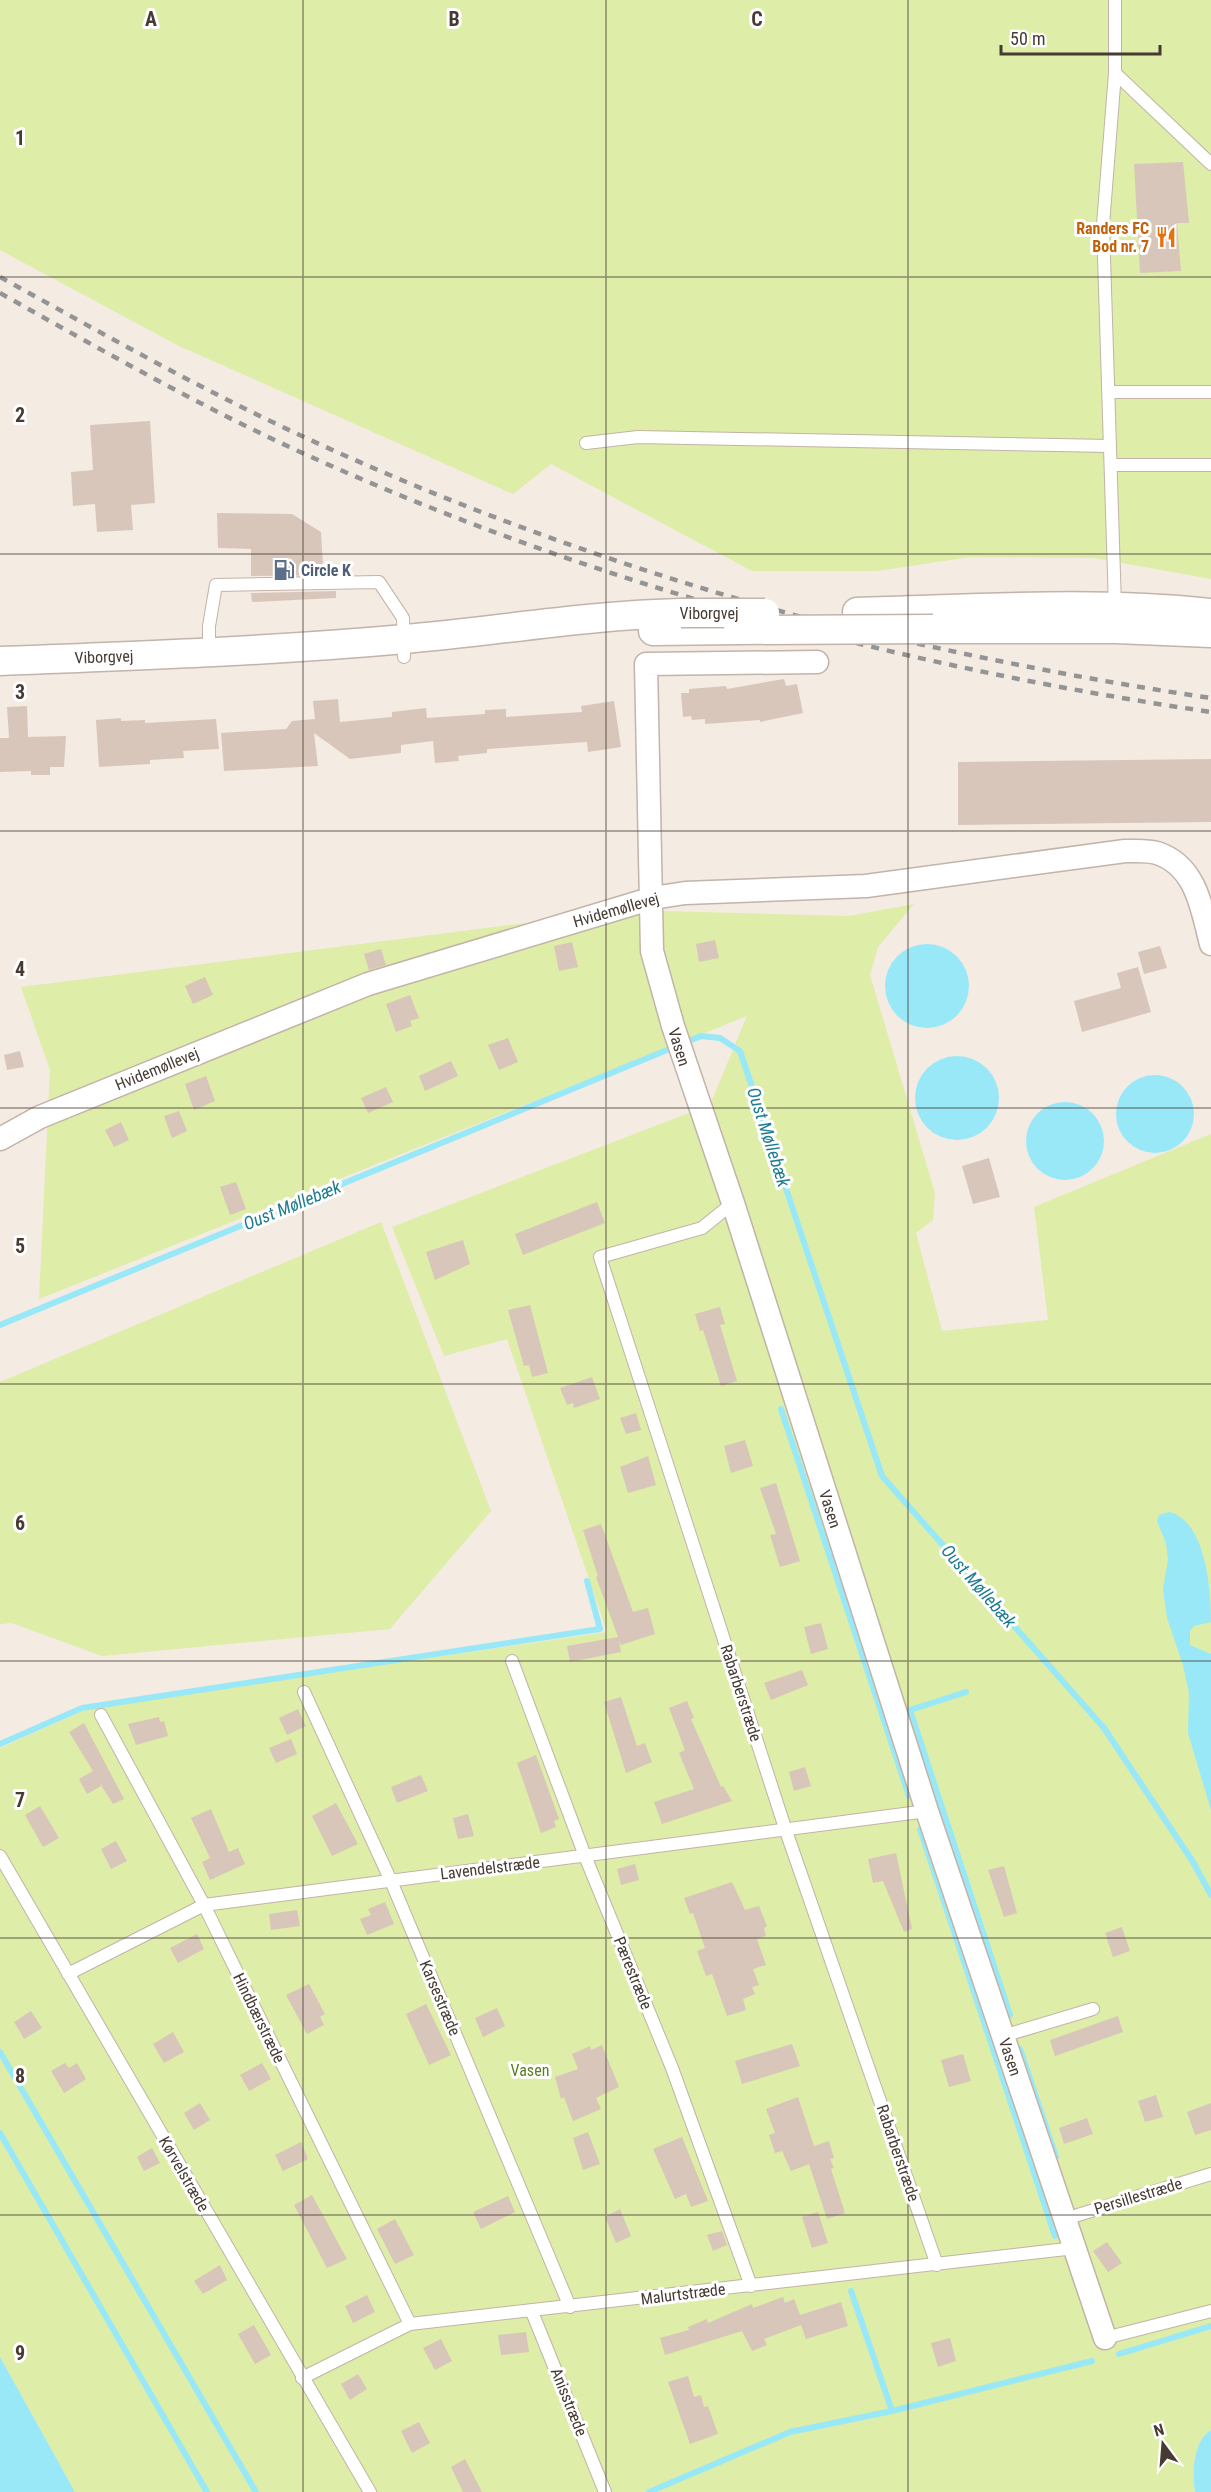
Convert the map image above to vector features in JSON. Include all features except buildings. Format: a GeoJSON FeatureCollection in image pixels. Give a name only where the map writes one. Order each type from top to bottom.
{"type":"FeatureCollection","features":[{"type":"Feature","properties":{"kind":"street","name":"Viborgvej"},"geometry":{"type":"LineString","coordinates":[[644,622],[681,613],[857,612],[961,608],[1115,618],[1211,633]]}},
{"type":"Feature","properties":{"kind":"street","name":"Viborgvej"},"geometry":{"type":"LineString","coordinates":[[0,661],[209,652],[404,648],[538,622],[644,622],[738,630],[933,629],[1211,613]]}},
{"type":"Feature","properties":{"kind":"street","name":"Vasen"},"geometry":{"type":"LineString","coordinates":[[644,622],[653,898],[652,951],[682,1059],[733,1203],[927,1811],[1105,2338]]}},
{"type":"Feature","properties":{"kind":"street"},"geometry":{"type":"LineString","coordinates":[[646,664],[818,662]]}},
{"type":"Feature","properties":{"kind":"street","name":"Hvidemøllevej"},"geometry":{"type":"LineString","coordinates":[[0,1139],[51,1112],[368,984],[653,898],[685,893],[866,886],[1125,850],[1157,853],[1180,866],[1195,886],[1211,944]]}},
{"type":"Feature","properties":{"kind":"lane"},"geometry":{"type":"LineString","coordinates":[[1115,0],[1115,73],[1103,225],[1115,618]]}},
{"type":"Feature","properties":{"kind":"lane"},"geometry":{"type":"LineString","coordinates":[[1115,73],[1211,164]]}},
{"type":"Feature","properties":{"kind":"lane"},"geometry":{"type":"LineString","coordinates":[[1109,392],[1211,392]]}},
{"type":"Feature","properties":{"kind":"lane"},"geometry":{"type":"LineString","coordinates":[[586,443],[638,437],[1110,446]]}},
{"type":"Feature","properties":{"kind":"lane"},"geometry":{"type":"LineString","coordinates":[[1111,465],[1211,465]]}},
{"type":"Feature","properties":{"kind":"lane"},"geometry":{"type":"LineString","coordinates":[[209,652],[209,626],[216,585],[379,582],[402,618],[404,648]]}},
{"type":"Feature","properties":{"kind":"lane","name":"Rabarberstræde"},"geometry":{"type":"LineString","coordinates":[[733,1203],[702,1228],[600,1257],[786,1831],[937,2265]]}},
{"type":"Feature","properties":{"kind":"lane","name":"Pærestræde"},"geometry":{"type":"LineString","coordinates":[[512,1661],[585,1856],[672,2068],[751,2286]]}},
{"type":"Feature","properties":{"kind":"lane","name":"Karsestræde"},"geometry":{"type":"LineString","coordinates":[[304,1692],[391,1881],[570,2307]]}},
{"type":"Feature","properties":{"kind":"lane","name":"Hindbærstræde"},"geometry":{"type":"LineString","coordinates":[[101,1715],[204,1905],[410,2324]]}},
{"type":"Feature","properties":{"kind":"lane","name":"Lavendelstræde"},"geometry":{"type":"LineString","coordinates":[[68,1974],[204,1905],[927,1811]]}},
{"type":"Feature","properties":{"kind":"lane","name":"Kørvelstræde"},"geometry":{"type":"LineString","coordinates":[[0,1856],[370,2492]]}},
{"type":"Feature","properties":{"kind":"lane"},"geometry":{"type":"LineString","coordinates":[[1002,2036],[1093,2009]]}},
{"type":"Feature","properties":{"kind":"lane","name":"Persillestræde"},"geometry":{"type":"LineString","coordinates":[[1065,2218],[1211,2174]]}},
{"type":"Feature","properties":{"kind":"lane","name":"Malurtstræde"},"geometry":{"type":"LineString","coordinates":[[302,2378],[410,2324],[532,2312],[1075,2248]]}},
{"type":"Feature","properties":{"kind":"lane"},"geometry":{"type":"LineString","coordinates":[[1105,2338],[1211,2311]]}},
{"type":"Feature","properties":{"kind":"lane","name":"Anisstræde"},"geometry":{"type":"LineString","coordinates":[[532,2312],[605,2492]]}},
{"type":"Feature","properties":{"kind":"green space"},"geometry":{"type":"Polygon","coordinates":[[[0,0],[1211,0],[1211,579],[1094,558],[970,557],[877,571],[752,571],[551,464],[513,494],[179,346],[0,250],[0,0]]]}},
{"type":"Feature","properties":{"kind":"green space","name":"Vasen"},"geometry":{"type":"Polygon","coordinates":[[[914,904],[878,947],[870,975],[935,1193],[933,1220],[916,1233],[942,1331],[1048,1320],[1034,1207],[1211,1134],[1211,2430],[1205,2435],[1197,2449],[1194,2467],[1195,2492],[75,2492],[0,2357],[0,1748],[92,1707],[607,1632],[507,1339],[444,1356],[392,1227],[710,1105],[747,1016],[39,1299],[50,1070],[21,987],[628,910],[849,916],[914,904]]]}},
{"type":"Feature","properties":{"kind":"green space"},"geometry":{"type":"Polygon","coordinates":[[[381,1222],[491,1511],[390,1629],[102,1656],[12,1623],[0,1624],[0,1382],[381,1222]]]}},
{"type":"Feature","properties":{"kind":"water"},"geometry":{"type":"Polygon","coordinates":[[[919,944],[935,944],[951,951],[962,962],[969,978],[966,1002],[957,1016],[935,1028],[919,1028],[903,1021],[892,1010],[885,994],[885,978],[892,962],[903,951],[919,944]]]}},
{"type":"Feature","properties":{"kind":"water"},"geometry":{"type":"Polygon","coordinates":[[[949,1056],[965,1056],[981,1063],[992,1074],[999,1090],[996,1114],[987,1128],[965,1140],[949,1140],[933,1133],[922,1122],[915,1106],[915,1090],[922,1074],[933,1063],[949,1056]]]}},
{"type":"Feature","properties":{"kind":"water"},"geometry":{"type":"Polygon","coordinates":[[[1155,1075],[1170,1078],[1182,1087],[1191,1099],[1194,1114],[1191,1129],[1182,1141],[1170,1150],[1155,1153],[1140,1150],[1128,1141],[1119,1129],[1116,1114],[1119,1099],[1128,1087],[1140,1078],[1155,1075]]]}},
{"type":"Feature","properties":{"kind":"water"},"geometry":{"type":"Polygon","coordinates":[[[1065,1102],[1080,1105],[1092,1114],[1101,1126],[1104,1141],[1101,1156],[1092,1168],[1080,1177],[1065,1180],[1050,1177],[1038,1168],[1029,1156],[1026,1141],[1029,1126],[1038,1114],[1050,1105],[1065,1102]]]}},
{"type":"Feature","properties":{"kind":"water"},"geometry":{"type":"Polygon","coordinates":[[[1169,1512],[1181,1518],[1191,1528],[1199,1542],[1210,1593],[1211,1622],[1194,1626],[1190,1631],[1190,1645],[1211,1654],[1211,1810],[1188,1733],[1189,1693],[1183,1665],[1167,1618],[1163,1589],[1168,1560],[1166,1543],[1157,1521],[1159,1515],[1169,1512]]]}},
{"type":"Feature","properties":{"kind":"water"},"geometry":{"type":"Polygon","coordinates":[[[0,2357],[75,2492],[0,2492],[0,2357]]]}},
{"type":"Feature","properties":{"kind":"water"},"geometry":{"type":"Polygon","coordinates":[[[1211,2430],[1211,2492],[1195,2492],[1194,2467],[1197,2449],[1205,2435],[1211,2430]]]}},
{"type":"Feature","properties":{"kind":"waterway","name":"Oust Møllebæk"},"geometry":{"type":"LineString","coordinates":[[0,1325],[701,1036],[720,1038],[740,1051],[882,1476],[1104,1728],[1193,1862],[1211,1895]]}},
{"type":"Feature","properties":{"kind":"waterway"},"geometry":{"type":"LineString","coordinates":[[781,1409],[909,1796]]}},
{"type":"Feature","properties":{"kind":"waterway"},"geometry":{"type":"LineString","coordinates":[[0,1744],[82,1708],[600,1629],[587,1581]]}},
{"type":"Feature","properties":{"kind":"waterway"},"geometry":{"type":"LineString","coordinates":[[966,1692],[910,1710],[1010,2015]]}},
{"type":"Feature","properties":{"kind":"waterway"},"geometry":{"type":"LineString","coordinates":[[920,1829],[1055,2236]]}},
{"type":"Feature","properties":{"kind":"waterway"},"geometry":{"type":"LineString","coordinates":[[1020,2049],[1056,2157]]}},
{"type":"Feature","properties":{"kind":"waterway"},"geometry":{"type":"LineString","coordinates":[[0,2052],[256,2492]]}},
{"type":"Feature","properties":{"kind":"waterway"},"geometry":{"type":"LineString","coordinates":[[0,2133],[207,2492]]}},
{"type":"Feature","properties":{"kind":"waterway"},"geometry":{"type":"LineString","coordinates":[[851,2291],[892,2411]]}},
{"type":"Feature","properties":{"kind":"waterway"},"geometry":{"type":"LineString","coordinates":[[1119,2354],[1211,2326]]}},
{"type":"Feature","properties":{"kind":"waterway"},"geometry":{"type":"LineString","coordinates":[[649,2492],[790,2432],[892,2411],[1092,2361]]}},
{"type":"Feature","properties":{"kind":"railway"},"geometry":{"type":"LineString","coordinates":[[0,277],[188,380],[265,419],[366,465],[556,540],[751,603],[843,628],[1031,667],[1211,698]]}},
{"type":"Feature","properties":{"kind":"railway"},"geometry":{"type":"LineString","coordinates":[[0,293],[148,375],[260,433],[407,498],[518,541],[745,614],[860,644],[1093,693],[1211,712]]}},
{"type":"Feature","properties":{"kind":"place","name":"Randers FC Bod nr. 7"},"geometry":{"type":"Point","coordinates":[1166,237]}},
{"type":"Feature","properties":{"kind":"place","name":"Circle K"},"geometry":{"type":"Point","coordinates":[284,570]}}]}
